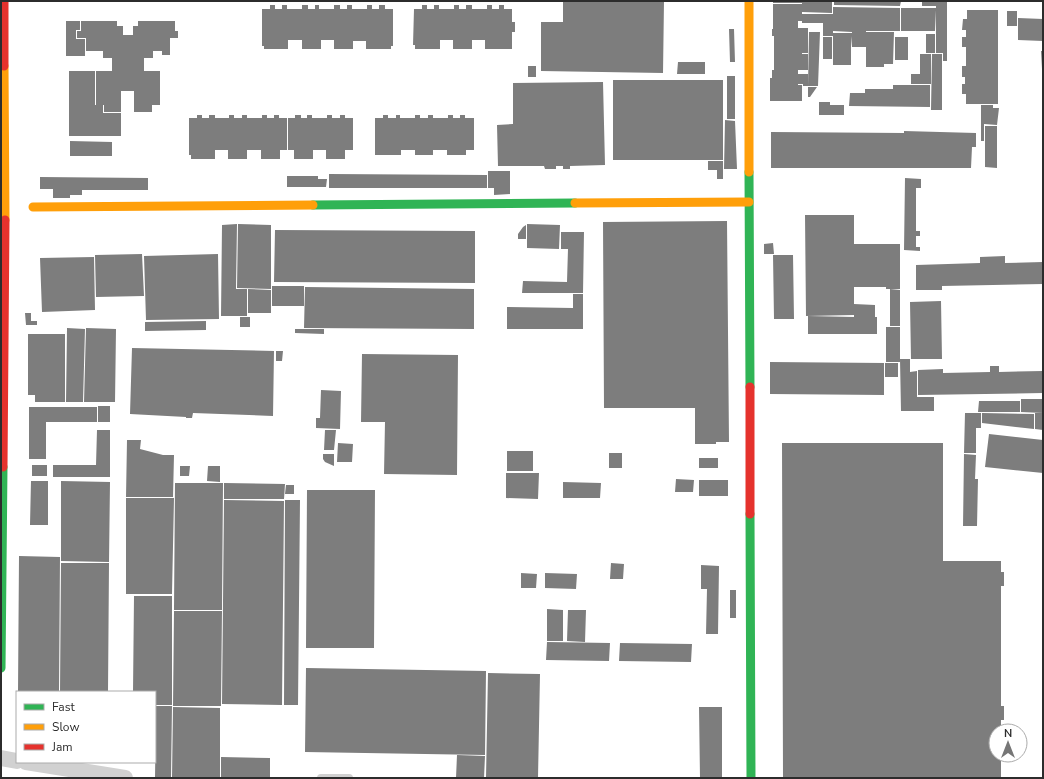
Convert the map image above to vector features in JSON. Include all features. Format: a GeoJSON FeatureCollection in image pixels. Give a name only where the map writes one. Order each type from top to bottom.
{"type":"FeatureCollection","features":[{"type":"Feature","properties":{"kind":"street"},"geometry":{"type":"LineString","coordinates":[[1,668],[5,180],[4,1]]}},
{"type":"Feature","properties":{"kind":"street"},"geometry":{"type":"LineString","coordinates":[[749,1],[751,778]]}},
{"type":"Feature","properties":{"kind":"street"},"geometry":{"type":"LineString","coordinates":[[33,207],[749,202]]}},
{"type":"Feature","properties":{"kind":"street"},"geometry":{"type":"LineString","coordinates":[[1,758],[16,761]]}},
{"type":"Feature","properties":{"kind":"street"},"geometry":{"type":"LineString","coordinates":[[32,763],[124,778]]}},
{"type":"Feature","properties":{"kind":"lane"},"geometry":{"type":"LineString","coordinates":[[321,778],[349,778]]}},
{"type":"Feature","properties":{"kind":"building"},"geometry":{"type":"Polygon","coordinates":[[[563,1],[664,1],[663,73],[541,71],[541,22],[563,22],[563,1]]]}},
{"type":"Feature","properties":{"kind":"building"},"geometry":{"type":"Polygon","coordinates":[[[773,1],[832,1],[832,13],[802,12],[802,14],[833,14],[833,7],[900,8],[900,31],[866,31],[894,32],[893,64],[884,64],[884,67],[866,67],[866,47],[852,47],[851,36],[851,65],[833,65],[833,36],[823,36],[823,23],[802,23],[802,21],[798,21],[798,28],[808,28],[808,53],[802,54],[808,54],[808,70],[798,70],[798,74],[808,74],[808,86],[798,84],[802,85],[802,101],[770,101],[770,78],[772,78],[772,70],[774,70],[774,36],[772,36],[773,4],[802,4],[773,3],[773,1]],[[833,31],[833,33],[852,33],[833,31]]]}},
{"type":"Feature","properties":{"kind":"building"},"geometry":{"type":"Polygon","coordinates":[[[834,1],[901,1],[900,6],[834,5],[834,1]]]}},
{"type":"Feature","properties":{"kind":"building"},"geometry":{"type":"Polygon","coordinates":[[[922,1],[947,1],[947,61],[943,61],[943,53],[936,53],[936,10],[935,31],[901,31],[901,8],[936,8],[936,6],[922,6],[922,1]]]}},
{"type":"Feature","properties":{"kind":"building"},"geometry":{"type":"Polygon","coordinates":[[[270,5],[275,5],[275,9],[282,9],[282,5],[287,5],[287,9],[302,9],[302,5],[308,5],[308,9],[315,9],[315,5],[319,5],[319,9],[334,9],[334,5],[340,5],[340,9],[347,9],[347,5],[352,5],[352,9],[367,9],[367,5],[372,5],[372,9],[379,9],[379,5],[385,5],[385,9],[393,9],[393,46],[391,46],[391,49],[366,49],[366,41],[353,41],[353,49],[334,49],[334,40],[321,40],[321,49],[302,49],[302,40],[288,40],[288,49],[264,49],[264,46],[262,46],[262,9],[270,9],[270,5]]]}},
{"type":"Feature","properties":{"kind":"building"},"geometry":{"type":"Polygon","coordinates":[[[422,5],[427,5],[427,9],[434,9],[434,5],[439,5],[439,9],[454,9],[454,5],[459,5],[459,9],[466,9],[466,5],[472,5],[472,9],[487,9],[487,5],[492,5],[492,9],[499,9],[499,5],[504,5],[504,9],[512,9],[512,22],[515,22],[515,32],[512,32],[512,49],[485,49],[485,40],[472,40],[472,49],[453,49],[453,40],[440,40],[440,49],[415,49],[415,45],[413,45],[414,9],[422,9],[422,5]]]}},
{"type":"Feature","properties":{"kind":"building"},"geometry":{"type":"Polygon","coordinates":[[[967,10],[998,10],[998,104],[966,104],[966,94],[962,94],[962,84],[965,84],[965,77],[962,77],[962,66],[966,66],[966,47],[962,47],[962,37],[966,37],[966,30],[962,30],[963,19],[967,19],[967,10]]]}},
{"type":"Feature","properties":{"kind":"building"},"geometry":{"type":"Polygon","coordinates":[[[1007,11],[1017,11],[1017,26],[1007,26],[1007,11]]]}},
{"type":"Feature","properties":{"kind":"building"},"geometry":{"type":"Polygon","coordinates":[[[1018,18],[1043,19],[1043,41],[1018,40],[1018,18]]]}},
{"type":"Feature","properties":{"kind":"building"},"geometry":{"type":"Polygon","coordinates":[[[66,21],[80,21],[80,30],[76,30],[76,39],[85,39],[85,56],[66,56],[66,21]]]}},
{"type":"Feature","properties":{"kind":"building"},"geometry":{"type":"Polygon","coordinates":[[[81,21],[117,21],[117,26],[123,26],[123,35],[133,35],[133,26],[138,26],[138,21],[175,21],[175,31],[178,31],[178,38],[170,38],[170,55],[162,55],[162,51],[153,51],[153,58],[144,58],[144,71],[160,71],[160,105],[152,105],[152,112],[134,112],[134,91],[121,91],[121,112],[104,112],[104,105],[96,105],[96,71],[112,71],[112,58],[103,58],[103,51],[86,51],[86,38],[77,38],[77,31],[81,31],[81,21]]]}},
{"type":"Feature","properties":{"kind":"building"},"geometry":{"type":"Polygon","coordinates":[[[729,29],[734,29],[735,62],[730,62],[729,29]]]}},
{"type":"Feature","properties":{"kind":"building"},"geometry":{"type":"Polygon","coordinates":[[[809,32],[820,32],[818,86],[808,86],[809,32]]]}},
{"type":"Feature","properties":{"kind":"building"},"geometry":{"type":"Polygon","coordinates":[[[926,34],[935,34],[935,53],[926,53],[926,34]]]}},
{"type":"Feature","properties":{"kind":"building"},"geometry":{"type":"Polygon","coordinates":[[[823,37],[832,37],[832,59],[823,59],[823,37]]]}},
{"type":"Feature","properties":{"kind":"building"},"geometry":{"type":"Polygon","coordinates":[[[895,37],[908,37],[908,60],[895,60],[895,37]]]}},
{"type":"Feature","properties":{"kind":"building"},"geometry":{"type":"Polygon","coordinates":[[[1041,51],[1043,51],[1043,69],[1042,69],[1041,51]]]}},
{"type":"Feature","properties":{"kind":"building"},"geometry":{"type":"Polygon","coordinates":[[[920,54],[931,54],[931,84],[911,84],[911,74],[920,74],[920,54]]]}},
{"type":"Feature","properties":{"kind":"building"},"geometry":{"type":"Polygon","coordinates":[[[932,54],[942,54],[942,110],[931,110],[932,54]]]}},
{"type":"Feature","properties":{"kind":"building"},"geometry":{"type":"Polygon","coordinates":[[[678,62],[705,62],[705,74],[677,74],[678,62]]]}},
{"type":"Feature","properties":{"kind":"building"},"geometry":{"type":"Polygon","coordinates":[[[528,66],[536,66],[536,77],[528,77],[528,66]]]}},
{"type":"Feature","properties":{"kind":"building"},"geometry":{"type":"Polygon","coordinates":[[[69,71],[95,71],[95,105],[103,105],[103,113],[121,113],[121,136],[69,136],[69,71]]]}},
{"type":"Feature","properties":{"kind":"building"},"geometry":{"type":"Polygon","coordinates":[[[727,76],[735,76],[735,119],[727,119],[727,76]]]}},
{"type":"Feature","properties":{"kind":"building"},"geometry":{"type":"Polygon","coordinates":[[[613,80],[723,80],[723,160],[613,160],[613,80]]]}},
{"type":"Feature","properties":{"kind":"building"},"geometry":{"type":"Polygon","coordinates":[[[603,82],[605,165],[570,166],[570,169],[563,169],[563,166],[556,166],[556,169],[545,169],[544,166],[498,166],[497,125],[513,124],[513,83],[603,82]]]}},
{"type":"Feature","properties":{"kind":"building"},"geometry":{"type":"Polygon","coordinates":[[[893,85],[930,85],[930,107],[849,106],[850,93],[865,93],[865,89],[893,89],[893,85]]]}},
{"type":"Feature","properties":{"kind":"building"},"geometry":{"type":"Polygon","coordinates":[[[808,87],[817,87],[810,97],[808,97],[808,87]]]}},
{"type":"Feature","properties":{"kind":"building"},"geometry":{"type":"Polygon","coordinates":[[[819,102],[830,102],[830,105],[844,105],[844,115],[819,115],[819,102]]]}},
{"type":"Feature","properties":{"kind":"building"},"geometry":{"type":"Polygon","coordinates":[[[981,105],[993,105],[993,108],[999,108],[997,125],[984,124],[984,141],[981,141],[981,105]]]}},
{"type":"Feature","properties":{"kind":"building"},"geometry":{"type":"Polygon","coordinates":[[[197,115],[202,115],[202,118],[209,118],[209,115],[215,115],[215,118],[229,118],[229,115],[234,115],[234,118],[242,118],[242,115],[247,115],[247,118],[262,118],[262,115],[267,115],[267,118],[274,118],[274,115],[279,115],[279,118],[287,118],[287,150],[280,150],[280,159],[261,159],[261,150],[247,150],[247,159],[228,159],[228,150],[215,150],[215,159],[191,159],[191,155],[189,155],[189,118],[197,118],[197,115]]]}},
{"type":"Feature","properties":{"kind":"building"},"geometry":{"type":"Polygon","coordinates":[[[295,115],[301,115],[301,118],[307,118],[307,115],[312,115],[312,118],[327,118],[327,115],[332,115],[332,118],[340,118],[340,115],[345,115],[345,118],[353,118],[353,150],[345,150],[345,159],[326,159],[326,150],[313,150],[313,159],[294,159],[294,150],[288,150],[288,118],[295,118],[295,115]]]}},
{"type":"Feature","properties":{"kind":"building"},"geometry":{"type":"Polygon","coordinates":[[[383,115],[388,115],[388,118],[396,118],[396,115],[400,115],[400,118],[415,118],[415,115],[420,115],[420,118],[428,118],[428,115],[433,115],[433,118],[448,118],[448,115],[453,115],[453,118],[460,118],[460,115],[465,115],[465,118],[474,118],[474,150],[466,150],[466,155],[447,155],[447,150],[433,150],[433,155],[415,155],[415,150],[401,150],[401,155],[375,155],[375,118],[383,118],[383,115]]]}},
{"type":"Feature","properties":{"kind":"building"},"geometry":{"type":"Polygon","coordinates":[[[725,120],[735,121],[737,169],[724,169],[725,120]]]}},
{"type":"Feature","properties":{"kind":"building"},"geometry":{"type":"Polygon","coordinates":[[[985,126],[997,126],[997,168],[985,167],[985,126]]]}},
{"type":"Feature","properties":{"kind":"building"},"geometry":{"type":"Polygon","coordinates":[[[904,131],[976,133],[976,147],[972,147],[971,168],[771,168],[771,132],[904,133],[904,131]]]}},
{"type":"Feature","properties":{"kind":"building"},"geometry":{"type":"Polygon","coordinates":[[[70,141],[112,142],[112,156],[70,156],[70,141]]]}},
{"type":"Feature","properties":{"kind":"building"},"geometry":{"type":"Polygon","coordinates":[[[708,161],[723,161],[723,179],[717,179],[717,170],[708,170],[708,161]]]}},
{"type":"Feature","properties":{"kind":"building"},"geometry":{"type":"Polygon","coordinates":[[[488,171],[510,171],[510,194],[494,195],[494,188],[488,188],[488,171]]]}},
{"type":"Feature","properties":{"kind":"building"},"geometry":{"type":"Polygon","coordinates":[[[329,174],[487,175],[487,188],[329,188],[329,174]]]}},
{"type":"Feature","properties":{"kind":"building"},"geometry":{"type":"Polygon","coordinates":[[[287,176],[318,176],[318,179],[327,179],[326,187],[287,187],[287,176]]]}},
{"type":"Feature","properties":{"kind":"building"},"geometry":{"type":"Polygon","coordinates":[[[40,177],[148,178],[148,190],[82,190],[82,195],[70,195],[70,198],[53,198],[53,189],[40,189],[40,177]]]}},
{"type":"Feature","properties":{"kind":"building"},"geometry":{"type":"Polygon","coordinates":[[[905,178],[921,179],[921,188],[916,188],[916,231],[920,231],[920,236],[916,236],[916,247],[920,247],[920,251],[904,250],[905,178]]]}},
{"type":"Feature","properties":{"kind":"building"},"geometry":{"type":"Polygon","coordinates":[[[805,215],[854,215],[854,244],[900,244],[900,289],[886,289],[886,287],[854,287],[854,304],[875,305],[877,334],[808,334],[808,316],[854,317],[854,315],[806,316],[805,215]]]}},
{"type":"Feature","properties":{"kind":"building"},"geometry":{"type":"Polygon","coordinates":[[[727,221],[729,442],[716,442],[716,444],[695,444],[695,408],[604,408],[603,222],[727,221]]]}},
{"type":"Feature","properties":{"kind":"building"},"geometry":{"type":"Polygon","coordinates":[[[237,224],[236,289],[247,289],[247,316],[221,316],[222,225],[237,224]]]}},
{"type":"Feature","properties":{"kind":"building"},"geometry":{"type":"Polygon","coordinates":[[[238,224],[271,225],[271,289],[237,288],[238,224]]]}},
{"type":"Feature","properties":{"kind":"building"},"geometry":{"type":"Polygon","coordinates":[[[527,224],[560,225],[559,249],[527,248],[527,224]]]}},
{"type":"Feature","properties":{"kind":"building"},"geometry":{"type":"Polygon","coordinates":[[[526,225],[526,239],[518,239],[518,234],[526,225]]]}},
{"type":"Feature","properties":{"kind":"building"},"geometry":{"type":"Polygon","coordinates":[[[275,230],[475,231],[475,283],[274,282],[275,230]]]}},
{"type":"Feature","properties":{"kind":"building"},"geometry":{"type":"Polygon","coordinates":[[[561,232],[584,232],[583,293],[522,293],[523,281],[567,282],[568,249],[561,249],[561,232]]]}},
{"type":"Feature","properties":{"kind":"building"},"geometry":{"type":"Polygon","coordinates":[[[773,243],[774,254],[764,254],[764,244],[773,243]]]}},
{"type":"Feature","properties":{"kind":"building"},"geometry":{"type":"Polygon","coordinates":[[[142,254],[144,296],[96,297],[95,255],[142,254]]]}},
{"type":"Feature","properties":{"kind":"building"},"geometry":{"type":"Polygon","coordinates":[[[218,254],[219,319],[146,320],[144,256],[218,254]]]}},
{"type":"Feature","properties":{"kind":"building"},"geometry":{"type":"Polygon","coordinates":[[[773,255],[793,255],[794,319],[774,319],[773,255]]]}},
{"type":"Feature","properties":{"kind":"building"},"geometry":{"type":"Polygon","coordinates":[[[1005,256],[1005,263],[1043,262],[1043,284],[942,286],[942,290],[916,290],[916,265],[980,263],[980,257],[1005,256]]]}},
{"type":"Feature","properties":{"kind":"building"},"geometry":{"type":"Polygon","coordinates":[[[94,257],[95,310],[42,312],[40,258],[94,257]]]}},
{"type":"Feature","properties":{"kind":"building"},"geometry":{"type":"Polygon","coordinates":[[[272,286],[304,286],[304,306],[272,306],[272,286]]]}},
{"type":"Feature","properties":{"kind":"building"},"geometry":{"type":"Polygon","coordinates":[[[305,287],[474,289],[474,329],[304,328],[305,287]]]}},
{"type":"Feature","properties":{"kind":"building"},"geometry":{"type":"Polygon","coordinates":[[[248,289],[271,290],[271,313],[248,313],[248,289]]]}},
{"type":"Feature","properties":{"kind":"building"},"geometry":{"type":"Polygon","coordinates":[[[890,289],[900,290],[900,326],[890,326],[890,289]]]}},
{"type":"Feature","properties":{"kind":"building"},"geometry":{"type":"Polygon","coordinates":[[[573,294],[583,294],[583,329],[507,329],[507,307],[573,308],[573,294]]]}},
{"type":"Feature","properties":{"kind":"building"},"geometry":{"type":"Polygon","coordinates":[[[941,301],[942,359],[911,359],[910,302],[941,301]]]}},
{"type":"Feature","properties":{"kind":"building"},"geometry":{"type":"Polygon","coordinates":[[[25,313],[31,313],[31,321],[37,321],[37,325],[26,325],[25,313]]]}},
{"type":"Feature","properties":{"kind":"building"},"geometry":{"type":"Polygon","coordinates":[[[240,317],[250,317],[250,327],[240,327],[240,317]]]}},
{"type":"Feature","properties":{"kind":"building"},"geometry":{"type":"Polygon","coordinates":[[[206,321],[206,330],[145,331],[145,322],[206,321]]]}},
{"type":"Feature","properties":{"kind":"building"},"geometry":{"type":"Polygon","coordinates":[[[886,327],[900,327],[900,362],[886,362],[886,327]]]}},
{"type":"Feature","properties":{"kind":"building"},"geometry":{"type":"Polygon","coordinates":[[[67,328],[85,329],[83,402],[66,402],[67,328]]]}},
{"type":"Feature","properties":{"kind":"building"},"geometry":{"type":"Polygon","coordinates":[[[86,328],[116,329],[115,402],[84,402],[86,328]]]}},
{"type":"Feature","properties":{"kind":"building"},"geometry":{"type":"Polygon","coordinates":[[[295,329],[324,329],[324,334],[295,333],[295,329]]]}},
{"type":"Feature","properties":{"kind":"building"},"geometry":{"type":"Polygon","coordinates":[[[28,334],[65,334],[65,402],[35,402],[35,395],[28,395],[28,334]]]}},
{"type":"Feature","properties":{"kind":"building"},"geometry":{"type":"Polygon","coordinates":[[[132,348],[274,351],[273,416],[193,413],[192,418],[186,418],[130,414],[132,348]]]}},
{"type":"Feature","properties":{"kind":"building"},"geometry":{"type":"Polygon","coordinates":[[[276,351],[283,351],[282,361],[276,361],[276,351]]]}},
{"type":"Feature","properties":{"kind":"building"},"geometry":{"type":"Polygon","coordinates":[[[362,354],[458,355],[457,475],[384,474],[385,422],[361,422],[362,354]]]}},
{"type":"Feature","properties":{"kind":"building"},"geometry":{"type":"Polygon","coordinates":[[[900,359],[910,359],[910,372],[917,371],[917,397],[934,397],[934,411],[901,411],[900,359]]]}},
{"type":"Feature","properties":{"kind":"building"},"geometry":{"type":"Polygon","coordinates":[[[770,362],[884,363],[884,395],[770,394],[770,362]]]}},
{"type":"Feature","properties":{"kind":"building"},"geometry":{"type":"Polygon","coordinates":[[[885,363],[898,363],[898,377],[885,377],[885,363]]]}},
{"type":"Feature","properties":{"kind":"building"},"geometry":{"type":"Polygon","coordinates":[[[990,366],[999,366],[999,372],[1043,371],[1043,393],[918,395],[918,370],[943,369],[943,373],[990,372],[990,366]]]}},
{"type":"Feature","properties":{"kind":"building"},"geometry":{"type":"Polygon","coordinates":[[[321,390],[341,391],[340,429],[316,428],[316,418],[320,418],[321,390]]]}},
{"type":"Feature","properties":{"kind":"building"},"geometry":{"type":"Polygon","coordinates":[[[1021,399],[1043,399],[1043,413],[1021,412],[1021,399]]]}},
{"type":"Feature","properties":{"kind":"building"},"geometry":{"type":"Polygon","coordinates":[[[979,401],[1020,401],[1020,412],[978,412],[979,401]]]}},
{"type":"Feature","properties":{"kind":"building"},"geometry":{"type":"Polygon","coordinates":[[[98,406],[110,406],[110,422],[98,422],[98,406]]]}},
{"type":"Feature","properties":{"kind":"building"},"geometry":{"type":"Polygon","coordinates":[[[29,407],[97,407],[97,422],[46,422],[46,459],[29,459],[29,407]]]}},
{"type":"Feature","properties":{"kind":"building"},"geometry":{"type":"Polygon","coordinates":[[[965,413],[981,413],[981,428],[976,428],[976,453],[964,453],[965,413]]]}},
{"type":"Feature","properties":{"kind":"building"},"geometry":{"type":"Polygon","coordinates":[[[982,413],[1034,414],[1034,429],[982,423],[982,413]]]}},
{"type":"Feature","properties":{"kind":"building"},"geometry":{"type":"Polygon","coordinates":[[[1035,413],[1043,413],[1043,430],[1035,429],[1035,413]]]}},
{"type":"Feature","properties":{"kind":"building"},"geometry":{"type":"Polygon","coordinates":[[[97,430],[110,430],[110,477],[53,477],[53,465],[96,465],[97,430]]]}},
{"type":"Feature","properties":{"kind":"building"},"geometry":{"type":"Polygon","coordinates":[[[325,430],[336,430],[334,450],[324,450],[325,430]]]}},
{"type":"Feature","properties":{"kind":"building"},"geometry":{"type":"Polygon","coordinates":[[[989,434],[1043,440],[1043,473],[985,467],[989,434]]]}},
{"type":"Feature","properties":{"kind":"building"},"geometry":{"type":"Polygon","coordinates":[[[127,440],[141,440],[140,449],[163,455],[174,455],[173,497],[126,497],[127,440]]]}},
{"type":"Feature","properties":{"kind":"building"},"geometry":{"type":"Polygon","coordinates":[[[338,443],[353,444],[352,462],[337,462],[338,443]]]}},
{"type":"Feature","properties":{"kind":"building"},"geometry":{"type":"Polygon","coordinates":[[[782,443],[943,443],[943,561],[1001,561],[1001,572],[1004,572],[1004,586],[1001,586],[1001,706],[1004,706],[1004,720],[1001,720],[1001,723],[988,723],[988,763],[1001,763],[1001,778],[783,778],[782,443]]]}},
{"type":"Feature","properties":{"kind":"building"},"geometry":{"type":"Polygon","coordinates":[[[507,451],[533,451],[533,471],[507,471],[507,451]]]}},
{"type":"Feature","properties":{"kind":"building"},"geometry":{"type":"Polygon","coordinates":[[[609,453],[622,453],[622,468],[609,468],[609,453]]]}},
{"type":"Feature","properties":{"kind":"building"},"geometry":{"type":"Polygon","coordinates":[[[323,454],[334,454],[334,466],[325,462],[323,459],[323,454]]]}},
{"type":"Feature","properties":{"kind":"building"},"geometry":{"type":"Polygon","coordinates":[[[964,454],[976,455],[975,479],[978,479],[977,526],[963,526],[964,454]]]}},
{"type":"Feature","properties":{"kind":"building"},"geometry":{"type":"Polygon","coordinates":[[[699,458],[718,458],[718,468],[699,468],[699,458]]]}},
{"type":"Feature","properties":{"kind":"building"},"geometry":{"type":"Polygon","coordinates":[[[32,465],[47,465],[47,476],[32,476],[32,465]]]}},
{"type":"Feature","properties":{"kind":"building"},"geometry":{"type":"Polygon","coordinates":[[[180,466],[190,466],[189,476],[180,476],[180,466]]]}},
{"type":"Feature","properties":{"kind":"building"},"geometry":{"type":"Polygon","coordinates":[[[208,466],[220,466],[220,482],[207,481],[208,466]]]}},
{"type":"Feature","properties":{"kind":"building"},"geometry":{"type":"Polygon","coordinates":[[[506,473],[539,473],[538,499],[506,498],[506,473]]]}},
{"type":"Feature","properties":{"kind":"building"},"geometry":{"type":"Polygon","coordinates":[[[676,479],[694,480],[693,492],[675,492],[676,479]]]}},
{"type":"Feature","properties":{"kind":"building"},"geometry":{"type":"Polygon","coordinates":[[[699,480],[728,480],[728,496],[699,496],[699,480]]]}},
{"type":"Feature","properties":{"kind":"building"},"geometry":{"type":"Polygon","coordinates":[[[31,481],[48,481],[48,525],[30,525],[31,481]]]}},
{"type":"Feature","properties":{"kind":"building"},"geometry":{"type":"Polygon","coordinates":[[[61,481],[110,482],[109,562],[61,561],[61,481]]]}},
{"type":"Feature","properties":{"kind":"building"},"geometry":{"type":"Polygon","coordinates":[[[563,482],[601,483],[600,498],[563,498],[563,482]]]}},
{"type":"Feature","properties":{"kind":"building"},"geometry":{"type":"Polygon","coordinates":[[[175,483],[223,483],[222,610],[174,610],[175,483]]]}},
{"type":"Feature","properties":{"kind":"building"},"geometry":{"type":"Polygon","coordinates":[[[224,483],[285,484],[284,499],[224,499],[224,483]]]}},
{"type":"Feature","properties":{"kind":"building"},"geometry":{"type":"Polygon","coordinates":[[[286,485],[294,485],[294,494],[285,494],[286,485]]]}},
{"type":"Feature","properties":{"kind":"building"},"geometry":{"type":"Polygon","coordinates":[[[307,490],[375,490],[374,648],[306,648],[307,490]]]}},
{"type":"Feature","properties":{"kind":"building"},"geometry":{"type":"Polygon","coordinates":[[[126,498],[174,498],[172,594],[126,594],[126,498]]]}},
{"type":"Feature","properties":{"kind":"building"},"geometry":{"type":"Polygon","coordinates":[[[224,500],[284,501],[282,705],[222,704],[224,500]]]}},
{"type":"Feature","properties":{"kind":"building"},"geometry":{"type":"Polygon","coordinates":[[[285,500],[300,500],[298,705],[284,705],[285,500]]]}},
{"type":"Feature","properties":{"kind":"building"},"geometry":{"type":"Polygon","coordinates":[[[19,556],[60,557],[59,691],[18,691],[19,556]]]}},
{"type":"Feature","properties":{"kind":"building"},"geometry":{"type":"Polygon","coordinates":[[[61,563],[109,563],[108,691],[60,691],[61,563]]]}},
{"type":"Feature","properties":{"kind":"building"},"geometry":{"type":"Polygon","coordinates":[[[611,563],[624,564],[623,579],[610,579],[611,563]]]}},
{"type":"Feature","properties":{"kind":"building"},"geometry":{"type":"Polygon","coordinates":[[[701,565],[719,566],[718,634],[706,634],[707,589],[701,589],[701,565]]]}},
{"type":"Feature","properties":{"kind":"building"},"geometry":{"type":"Polygon","coordinates":[[[521,573],[537,574],[536,588],[521,588],[521,573]]]}},
{"type":"Feature","properties":{"kind":"building"},"geometry":{"type":"Polygon","coordinates":[[[545,573],[577,574],[576,589],[545,588],[545,573]]]}},
{"type":"Feature","properties":{"kind":"building"},"geometry":{"type":"Polygon","coordinates":[[[730,590],[736,590],[736,618],[730,618],[730,590]]]}},
{"type":"Feature","properties":{"kind":"building"},"geometry":{"type":"Polygon","coordinates":[[[134,596],[172,596],[172,705],[156,705],[156,691],[133,691],[134,596]]]}},
{"type":"Feature","properties":{"kind":"building"},"geometry":{"type":"Polygon","coordinates":[[[547,609],[563,610],[563,641],[547,641],[547,609]]]}},
{"type":"Feature","properties":{"kind":"building"},"geometry":{"type":"Polygon","coordinates":[[[568,610],[586,610],[585,642],[567,641],[568,610]]]}},
{"type":"Feature","properties":{"kind":"building"},"geometry":{"type":"Polygon","coordinates":[[[174,611],[222,611],[221,706],[173,706],[174,611]]]}},
{"type":"Feature","properties":{"kind":"building"},"geometry":{"type":"Polygon","coordinates":[[[547,642],[610,643],[609,661],[546,660],[547,642]]]}},
{"type":"Feature","properties":{"kind":"building"},"geometry":{"type":"Polygon","coordinates":[[[620,643],[692,644],[691,662],[619,661],[620,643]]]}},
{"type":"Feature","properties":{"kind":"building"},"geometry":{"type":"Polygon","coordinates":[[[306,668],[486,671],[485,755],[305,752],[306,668]]]}},
{"type":"Feature","properties":{"kind":"building"},"geometry":{"type":"Polygon","coordinates":[[[488,673],[540,674],[538,778],[486,778],[488,673]]]}},
{"type":"Feature","properties":{"kind":"building"},"geometry":{"type":"Polygon","coordinates":[[[156,706],[172,706],[171,778],[155,778],[156,706]]]}},
{"type":"Feature","properties":{"kind":"building"},"geometry":{"type":"Polygon","coordinates":[[[173,707],[220,708],[220,778],[172,778],[173,707]]]}},
{"type":"Feature","properties":{"kind":"building"},"geometry":{"type":"Polygon","coordinates":[[[699,707],[722,707],[722,778],[700,778],[699,707]]]}},
{"type":"Feature","properties":{"kind":"building"},"geometry":{"type":"Polygon","coordinates":[[[457,755],[485,756],[484,778],[456,778],[457,755]]]}},
{"type":"Feature","properties":{"kind":"building"},"geometry":{"type":"Polygon","coordinates":[[[221,757],[270,758],[270,778],[221,778],[221,757]]]}},
{"type":"Feature","properties":{"kind":"traffic: fast"},"geometry":{"type":"LineString","coordinates":[[749,172],[750,387]]}},
{"type":"Feature","properties":{"kind":"traffic: fast"},"geometry":{"type":"LineString","coordinates":[[313,205],[575,203]]}},
{"type":"Feature","properties":{"kind":"traffic: fast"},"geometry":{"type":"LineString","coordinates":[[1,668],[3,467]]}},
{"type":"Feature","properties":{"kind":"traffic: fast"},"geometry":{"type":"LineString","coordinates":[[750,514],[751,778]]}},
{"type":"Feature","properties":{"kind":"traffic: slow"},"geometry":{"type":"LineString","coordinates":[[749,1],[749,172]]}},
{"type":"Feature","properties":{"kind":"traffic: slow"},"geometry":{"type":"LineString","coordinates":[[4,66],[5,220]]}},
{"type":"Feature","properties":{"kind":"traffic: slow"},"geometry":{"type":"LineString","coordinates":[[575,203],[749,202]]}},
{"type":"Feature","properties":{"kind":"traffic: slow"},"geometry":{"type":"LineString","coordinates":[[33,207],[313,205]]}},
{"type":"Feature","properties":{"kind":"traffic: jam"},"geometry":{"type":"LineString","coordinates":[[4,1],[4,66]]}},
{"type":"Feature","properties":{"kind":"traffic: jam"},"geometry":{"type":"LineString","coordinates":[[3,467],[5,220]]}},
{"type":"Feature","properties":{"kind":"traffic: jam"},"geometry":{"type":"LineString","coordinates":[[750,387],[750,514]]}}]}
